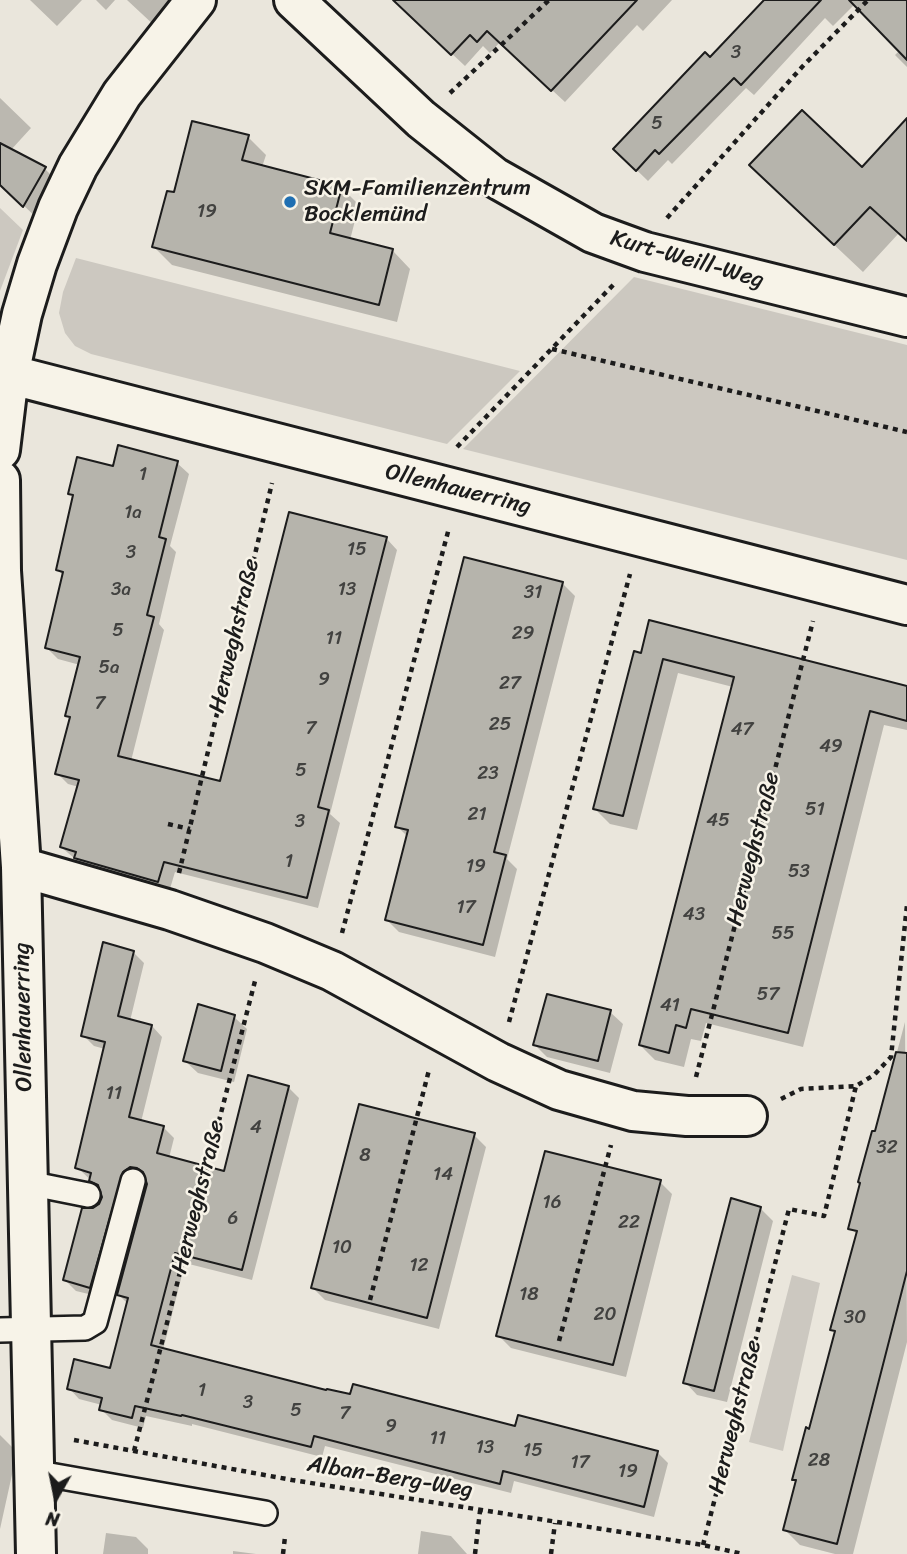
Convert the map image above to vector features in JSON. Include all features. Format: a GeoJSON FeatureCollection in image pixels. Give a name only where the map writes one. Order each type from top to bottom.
{"type":"FeatureCollection","features":[{"type":"Feature","properties":{"kind":"street"},"geometry":{"type":"LineString","coordinates":[[0,450],[5,373],[37,264],[58,208],[78,166],[121,94],[197,0]]}},
{"type":"Feature","properties":{"kind":"street","name":"Kurt-Weill-Weg"},"geometry":{"type":"LineString","coordinates":[[294,0],[421,119],[494,177],[593,233],[645,253],[907,317]]}},
{"type":"Feature","properties":{"kind":"street","name":"Ollenhauerring"},"geometry":{"type":"LineString","coordinates":[[5,373],[907,605]]}},
{"type":"Feature","properties":{"kind":"street","name":"Ollenhauerring"},"geometry":{"type":"LineString","coordinates":[[0,480],[1,571],[21,867],[28,1183],[15,1329],[32,1432],[36,1554]]}},
{"type":"Feature","properties":{"kind":"street"},"geometry":{"type":"LineString","coordinates":[[21,867],[170,910],[265,943],[332,971],[498,1062],[559,1090],[633,1111],[687,1116],[747,1116]]}},
{"type":"Feature","properties":{"kind":"lane"},"geometry":{"type":"LineString","coordinates":[[15,1329],[85,1328],[94,1322],[133,1181]]}},
{"type":"Feature","properties":{"kind":"lane"},"geometry":{"type":"LineString","coordinates":[[28,1183],[88,1195]]}},
{"type":"Feature","properties":{"kind":"lane"},"geometry":{"type":"LineString","coordinates":[[33,1472],[265,1513]]}},
{"type":"Feature","properties":{"kind":"path"},"geometry":{"type":"LineString","coordinates":[[451,92],[549,0]]}},
{"type":"Feature","properties":{"kind":"path"},"geometry":{"type":"LineString","coordinates":[[669,215],[802,67],[868,0]]}},
{"type":"Feature","properties":{"kind":"path"},"geometry":{"type":"LineString","coordinates":[[332,971],[441,486],[552,349],[645,253]]}},
{"type":"Feature","properties":{"kind":"path"},"geometry":{"type":"LineString","coordinates":[[552,349],[907,432]]}},
{"type":"Feature","properties":{"kind":"path","name":"Herweghstraße"},"geometry":{"type":"LineString","coordinates":[[170,910],[281,444]]}},
{"type":"Feature","properties":{"kind":"path"},"geometry":{"type":"LineString","coordinates":[[498,1062],[640,536]]}},
{"type":"Feature","properties":{"kind":"path","name":"Herweghstraße"},"geometry":{"type":"LineString","coordinates":[[687,1116],[822,583]]}},
{"type":"Feature","properties":{"kind":"path"},"geometry":{"type":"LineString","coordinates":[[168,824],[190,829]]}},
{"type":"Feature","properties":{"kind":"path"},"geometry":{"type":"LineString","coordinates":[[747,1116],[801,1089],[856,1086],[874,1074],[891,1057],[907,905]]}},
{"type":"Feature","properties":{"kind":"path","name":"Herweghstraße"},"geometry":{"type":"LineString","coordinates":[[134,1451],[265,943]]}},
{"type":"Feature","properties":{"kind":"path"},"geometry":{"type":"LineString","coordinates":[[370,1300],[439,1030]]}},
{"type":"Feature","properties":{"kind":"path","name":"Herweghstraße"},"geometry":{"type":"LineString","coordinates":[[703,1545],[789,1209],[824,1216],[856,1086]]}},
{"type":"Feature","properties":{"kind":"path"},"geometry":{"type":"LineString","coordinates":[[559,1341],[621,1107]]}},
{"type":"Feature","properties":{"kind":"path","name":"Alban-Berg-Weg"},"geometry":{"type":"LineString","coordinates":[[32,1432],[292,1480],[703,1545],[743,1554]]}},
{"type":"Feature","properties":{"kind":"path"},"geometry":{"type":"LineString","coordinates":[[475,1554],[480,1511]]}},
{"type":"Feature","properties":{"kind":"path"},"geometry":{"type":"LineString","coordinates":[[551,1554],[555,1522]]}},
{"type":"Feature","properties":{"kind":"shaded area"},"geometry":{"type":"Polygon","coordinates":[[[0,208],[23,230],[0,291],[0,208]]]}},
{"type":"Feature","properties":{"kind":"shaded area"},"geometry":{"type":"Polygon","coordinates":[[[76,258],[520,371],[447,444],[91,354],[75,346],[65,333],[59,313],[63,292],[76,258]]]}},
{"type":"Feature","properties":{"kind":"shaded area"},"geometry":{"type":"Polygon","coordinates":[[[634,277],[907,345],[907,560],[463,449],[634,277]]]}},
{"type":"Feature","properties":{"kind":"shaded area"},"geometry":{"type":"Polygon","coordinates":[[[792,1275],[820,1283],[783,1451],[749,1442],[792,1275]]]}},
{"type":"Feature","properties":{"kind":"building"},"geometry":{"type":"Polygon","coordinates":[[[393,0],[637,0],[551,91],[487,31],[477,42],[470,35],[451,55],[393,0]]]}},
{"type":"Feature","properties":{"kind":"building"},"geometry":{"type":"Polygon","coordinates":[[[764,0],[821,0],[741,85],[734,78],[659,154],[655,150],[636,171],[613,149],[705,52],[710,57],[764,0]]]}},
{"type":"Feature","properties":{"kind":"building"},"geometry":{"type":"Polygon","coordinates":[[[849,0],[907,0],[907,60],[849,0]]]}},
{"type":"Feature","properties":{"kind":"building"},"geometry":{"type":"Polygon","coordinates":[[[802,110],[862,167],[907,118],[907,241],[870,207],[834,245],[749,165],[802,110]]]}},
{"type":"Feature","properties":{"kind":"building"},"geometry":{"type":"Polygon","coordinates":[[[192,121],[249,135],[242,160],[342,186],[330,233],[393,249],[379,305],[152,247],[167,191],[174,192],[192,121]]]}},
{"type":"Feature","properties":{"kind":"building"},"geometry":{"type":"Polygon","coordinates":[[[0,143],[46,167],[23,207],[0,185],[0,143]]]}},
{"type":"Feature","properties":{"kind":"building"},"geometry":{"type":"Polygon","coordinates":[[[118,445],[178,461],[159,537],[166,539],[147,615],[154,617],[118,756],[220,781],[289,512],[387,537],[318,807],[329,810],[307,898],[164,862],[158,882],[74,858],[76,852],[60,847],[79,780],[55,774],[70,717],[65,716],[80,657],[45,648],[63,572],[56,570],[73,495],[68,494],[77,457],[113,466],[118,445]]]}},
{"type":"Feature","properties":{"kind":"building"},"geometry":{"type":"Polygon","coordinates":[[[464,557],[563,582],[494,852],[506,855],[483,945],[385,920],[408,830],[395,827],[464,557]]]}},
{"type":"Feature","properties":{"kind":"building"},"geometry":{"type":"Polygon","coordinates":[[[649,620],[907,686],[907,721],[870,711],[788,1033],[691,1009],[686,1028],[676,1025],[669,1053],[639,1045],[734,677],[663,659],[623,816],[593,809],[634,651],[641,653],[649,620]]]}},
{"type":"Feature","properties":{"kind":"building"},"geometry":{"type":"Polygon","coordinates":[[[103,942],[134,951],[118,1016],[152,1025],[129,1117],[164,1126],[157,1153],[224,1171],[248,1075],[289,1086],[242,1270],[175,1253],[151,1345],[326,1390],[350,1394],[353,1384],[515,1426],[518,1415],[658,1451],[644,1507],[503,1471],[500,1484],[314,1436],[311,1447],[135,1406],[132,1418],[99,1410],[102,1398],[67,1389],[74,1359],[110,1368],[128,1298],[117,1295],[147,1184],[143,1172],[137,1168],[130,1167],[123,1172],[90,1288],[63,1280],[82,1208],[93,1208],[99,1204],[102,1197],[98,1185],[89,1181],[91,1173],[75,1168],[105,1042],[81,1036],[103,942]]]}},
{"type":"Feature","properties":{"kind":"building"},"geometry":{"type":"Polygon","coordinates":[[[547,994],[611,1010],[598,1061],[533,1045],[547,994]]]}},
{"type":"Feature","properties":{"kind":"building"},"geometry":{"type":"Polygon","coordinates":[[[198,1004],[235,1015],[221,1071],[183,1061],[198,1004]]]}},
{"type":"Feature","properties":{"kind":"building"},"geometry":{"type":"Polygon","coordinates":[[[896,1052],[907,1053],[907,1271],[837,1544],[783,1530],[796,1480],[792,1480],[806,1427],[809,1429],[835,1331],[830,1330],[857,1231],[848,1229],[860,1183],[858,1182],[896,1052]]]}},
{"type":"Feature","properties":{"kind":"building"},"geometry":{"type":"Polygon","coordinates":[[[359,1104],[475,1133],[427,1318],[311,1288],[359,1104]]]}},
{"type":"Feature","properties":{"kind":"building"},"geometry":{"type":"Polygon","coordinates":[[[545,1151],[661,1180],[613,1365],[496,1336],[545,1151]]]}},
{"type":"Feature","properties":{"kind":"building"},"geometry":{"type":"Polygon","coordinates":[[[731,1198],[761,1207],[714,1391],[683,1383],[731,1198]]]}},
{"type":"Feature","properties":{"kind":"place","name":"SKM-Familienzentrum Bocklemünd"},"geometry":{"type":"Point","coordinates":[290,202]}}]}
